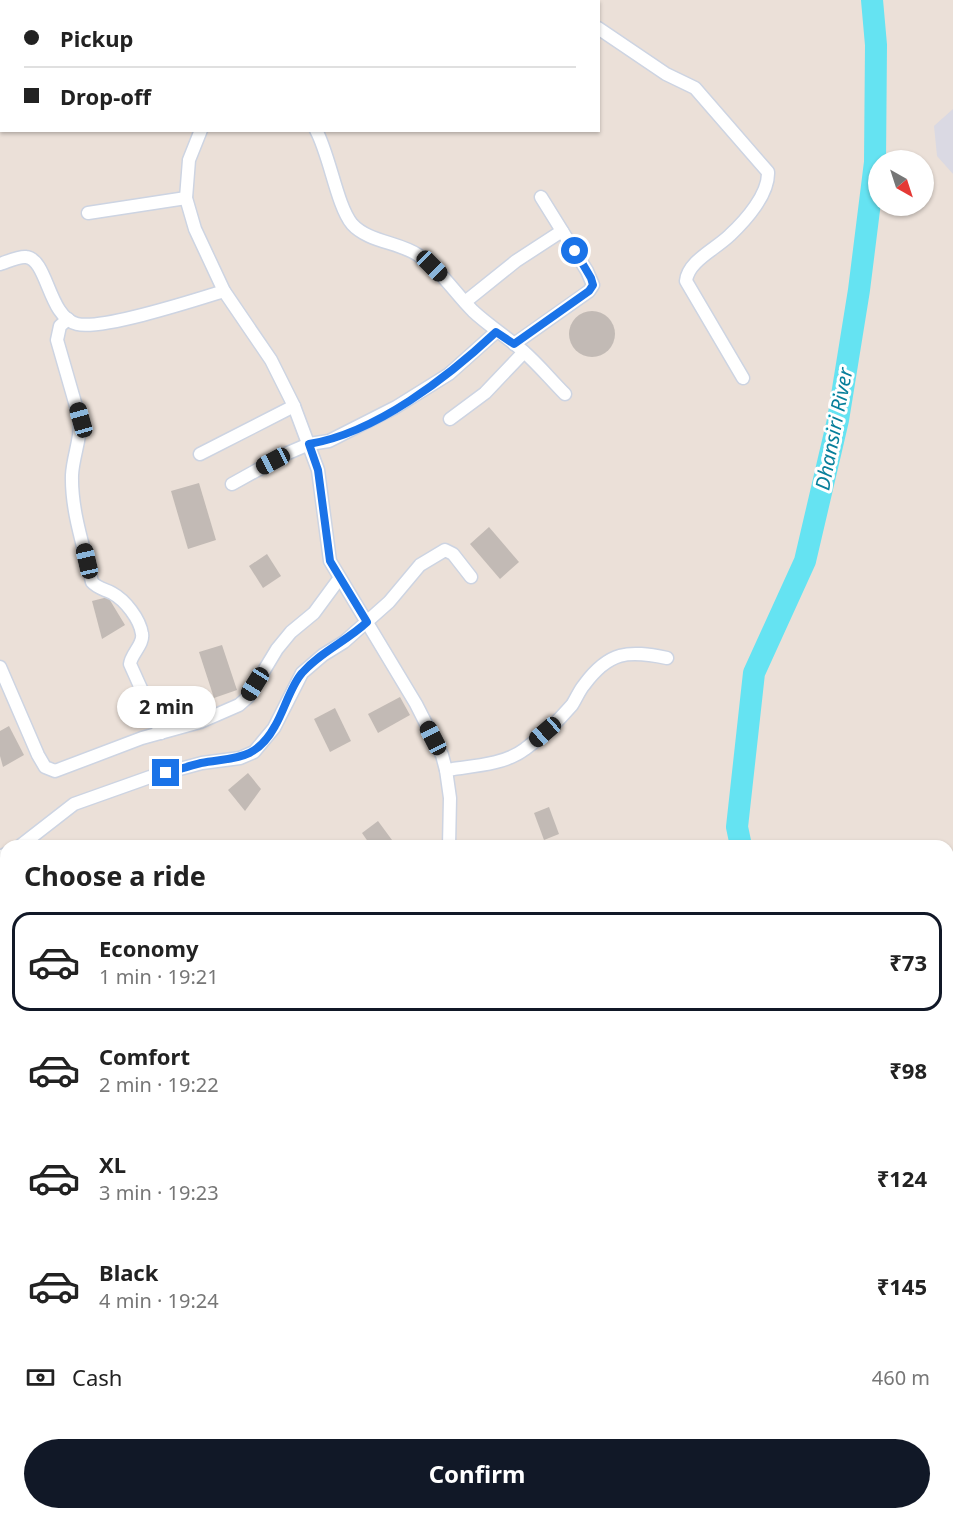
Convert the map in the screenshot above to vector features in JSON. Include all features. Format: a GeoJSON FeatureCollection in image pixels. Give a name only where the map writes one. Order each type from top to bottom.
{"type":"FeatureCollection","features":[{"type":"Feature","properties":{"kind":"street"},"geometry":{"type":"LineString","coordinates":[[600,29],[666,74],[695,88],[768,172],[768,182],[747,216],[730,235],[692,267],[687,274],[686,281],[743,378]]}},
{"type":"Feature","properties":{"kind":"street"},"geometry":{"type":"LineString","coordinates":[[200,132],[189,159],[186,198],[195,229],[224,291],[271,360],[294,406],[318,470],[330,561],[416,704],[442,755],[450,798],[449,840]]}},
{"type":"Feature","properties":{"kind":"street"},"geometry":{"type":"LineString","coordinates":[[317,132],[325,148],[343,207],[354,226],[362,233],[403,247],[418,255],[447,280],[465,302],[496,332],[519,348],[565,394]]}},
{"type":"Feature","properties":{"kind":"street"},"geometry":{"type":"LineString","coordinates":[[450,419],[485,393],[519,348],[589,291],[593,285],[591,278],[541,197]]}},
{"type":"Feature","properties":{"kind":"street"},"geometry":{"type":"LineString","coordinates":[[88,213],[186,198]]}},
{"type":"Feature","properties":{"kind":"street"},"geometry":{"type":"LineString","coordinates":[[465,302],[516,261],[562,231]]}},
{"type":"Feature","properties":{"kind":"street"},"geometry":{"type":"LineString","coordinates":[[0,264],[26,257],[34,260],[43,275],[50,296],[68,319],[75,324],[117,320],[224,291]]}},
{"type":"Feature","properties":{"kind":"street"},"geometry":{"type":"LineString","coordinates":[[68,319],[60,326],[57,340],[81,420],[81,432],[72,476],[77,519],[92,582],[121,599],[132,611],[142,634],[141,640],[131,655],[130,664],[161,733]]}},
{"type":"Feature","properties":{"kind":"street"},"geometry":{"type":"LineString","coordinates":[[232,484],[288,453],[309,444],[328,441],[365,425],[421,393],[449,374],[496,332]]}},
{"type":"Feature","properties":{"kind":"street"},"geometry":{"type":"LineString","coordinates":[[200,454],[294,406]]}},
{"type":"Feature","properties":{"kind":"street"},"geometry":{"type":"LineString","coordinates":[[28,840],[75,804],[150,777],[202,763],[240,758],[254,752],[274,728],[302,673],[323,655],[344,642],[366,619],[394,597],[412,572],[435,554],[445,550],[453,554],[471,577]]}},
{"type":"Feature","properties":{"kind":"street"},"geometry":{"type":"LineString","coordinates":[[0,667],[45,767],[56,771],[161,733],[200,722],[239,705],[248,697],[277,649],[291,632],[314,613],[342,584]]}},
{"type":"Feature","properties":{"kind":"street"},"geometry":{"type":"LineString","coordinates":[[446,770],[495,762],[525,750],[572,704],[592,675],[614,657],[642,653],[667,658]]}},
{"type":"Feature","properties":{"kind":"shaded area"},"geometry":{"type":"Polygon","coordinates":[[[953,109],[953,174],[937,156],[934,126],[953,109]]]}},
{"type":"Feature","properties":{"kind":"building"},"geometry":{"type":"Polygon","coordinates":[[[592,311],[608,318],[615,334],[608,350],[592,357],[576,350],[569,334],[576,318],[592,311]]]}},
{"type":"Feature","properties":{"kind":"building"},"geometry":{"type":"Polygon","coordinates":[[[199,483],[216,540],[188,549],[171,491],[199,483]]]}},
{"type":"Feature","properties":{"kind":"building"},"geometry":{"type":"Polygon","coordinates":[[[489,527],[519,562],[500,579],[470,544],[489,527]]]}},
{"type":"Feature","properties":{"kind":"building"},"geometry":{"type":"Polygon","coordinates":[[[267,554],[281,576],[263,588],[249,566],[267,554]]]}},
{"type":"Feature","properties":{"kind":"building"},"geometry":{"type":"Polygon","coordinates":[[[108,597],[125,625],[102,639],[92,601],[108,597]]]}},
{"type":"Feature","properties":{"kind":"building"},"geometry":{"type":"Polygon","coordinates":[[[222,645],[237,690],[214,698],[199,652],[222,645]]]}},
{"type":"Feature","properties":{"kind":"building"},"geometry":{"type":"Polygon","coordinates":[[[400,697],[410,715],[378,733],[368,714],[400,697]]]}},
{"type":"Feature","properties":{"kind":"building"},"geometry":{"type":"Polygon","coordinates":[[[335,708],[351,741],[330,752],[314,719],[335,708]]]}},
{"type":"Feature","properties":{"kind":"building"},"geometry":{"type":"Polygon","coordinates":[[[9,726],[24,755],[3,767],[0,756],[0,731],[9,726]]]}},
{"type":"Feature","properties":{"kind":"building"},"geometry":{"type":"Polygon","coordinates":[[[248,773],[261,789],[245,811],[228,790],[248,773]]]}},
{"type":"Feature","properties":{"kind":"building"},"geometry":{"type":"Polygon","coordinates":[[[549,807],[559,834],[544,840],[534,813],[549,807]]]}},
{"type":"Feature","properties":{"kind":"building"},"geometry":{"type":"Polygon","coordinates":[[[378,821],[392,840],[367,840],[362,833],[378,821]]]}},
{"type":"Feature","properties":{"kind":"waterway","name":"Dhansiri River"},"geometry":{"type":"LineString","coordinates":[[740,840],[737,827],[754,673],[805,561],[838,420],[859,290],[875,162],[876,45],[872,0]]}},
{"type":"Feature","properties":{"kind":"route"},"geometry":{"type":"LineString","coordinates":[[166,773],[202,763],[240,758],[254,752],[274,728],[302,673],[367,622],[330,561],[318,470],[309,444],[328,441],[365,425],[421,393],[449,374],[496,332],[514,344],[589,291],[593,285],[591,278],[575,251]]}}]}
